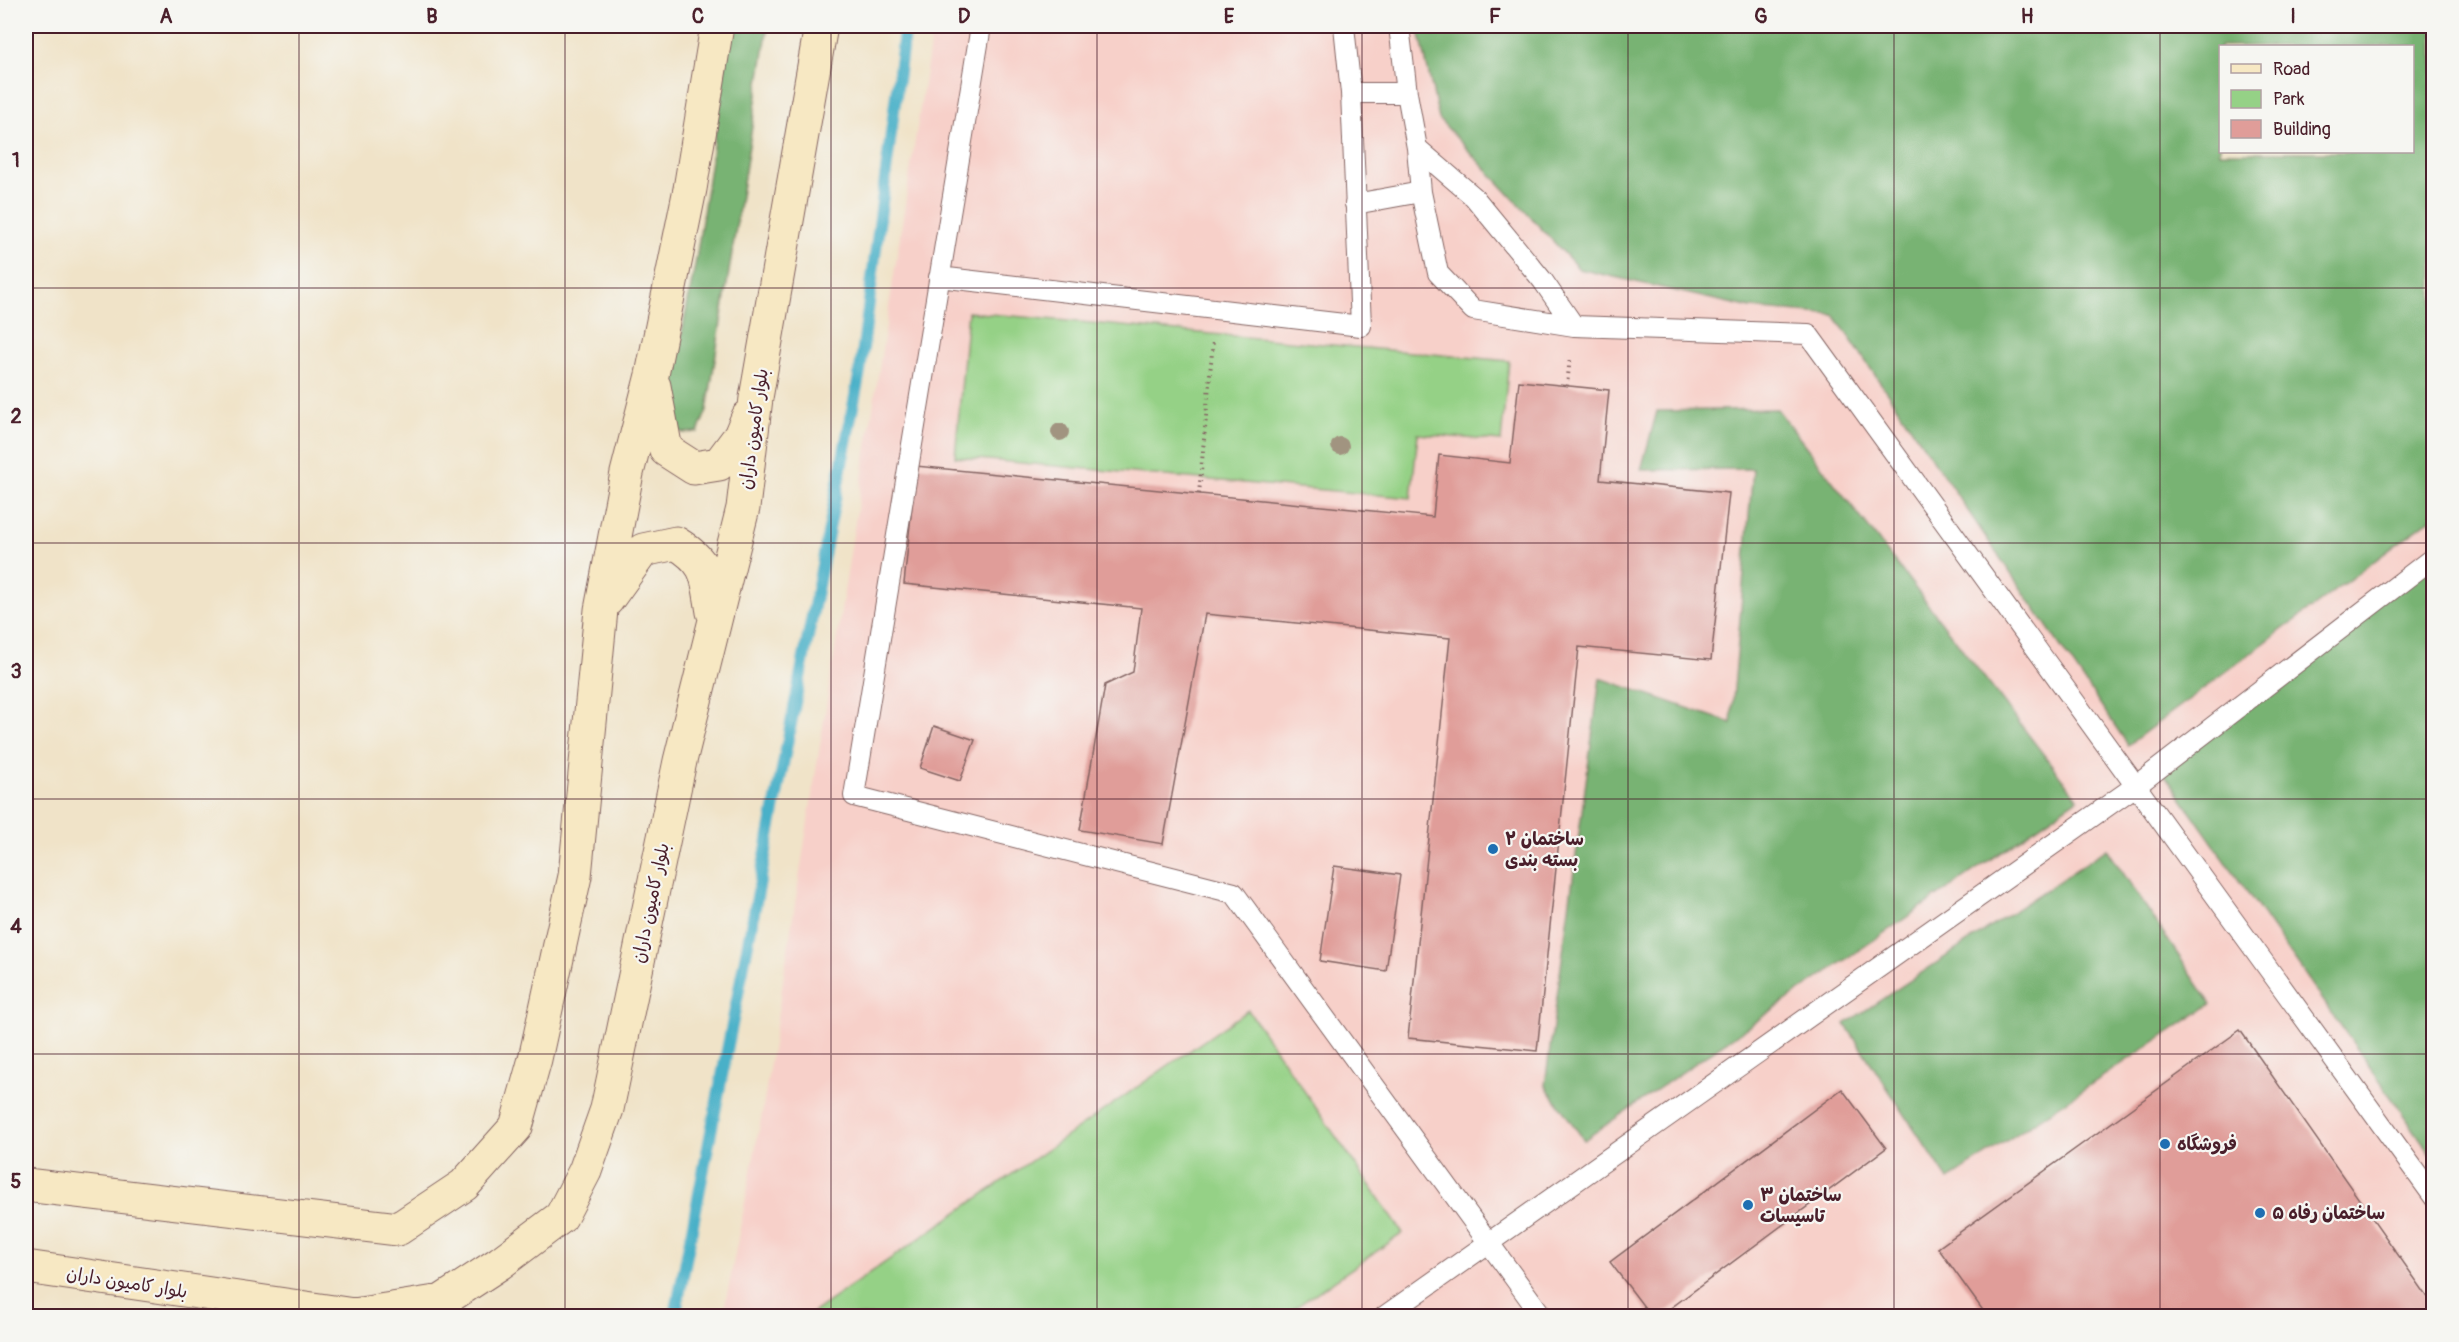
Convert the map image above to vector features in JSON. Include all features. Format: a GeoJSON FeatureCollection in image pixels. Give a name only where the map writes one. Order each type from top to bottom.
{"type":"FeatureCollection","features":[{"type":"Feature","properties":{"kind":"main road"},"geometry":{"type":"LineString","coordinates":[[26,1185],[398,1229],[464,1185],[516,1127],[534,1059],[575,876],[601,610],[627,473],[652,375],[690,189],[717,26]]}},
{"type":"Feature","properties":{"kind":"main road","name":"بلوار کامیون داران"},"geometry":{"type":"LineString","coordinates":[[26,1267],[354,1315],[442,1301],[500,1263],[561,1217],[585,1170],[607,1109],[680,761],[742,508],[756,398],[821,26]]}},
{"type":"Feature","properties":{"kind":"main road"},"geometry":{"type":"LineString","coordinates":[[652,375],[666,450],[694,468],[719,464],[740,436],[756,398]]}},
{"type":"Feature","properties":{"kind":"main road"},"geometry":{"type":"LineString","coordinates":[[601,610],[643,550],[676,543],[696,555],[707,575],[714,620]]}},
{"type":"Feature","properties":{"kind":"lane"},"geometry":{"type":"LineString","coordinates":[[981,26],[854,796],[1234,893],[1542,1317]]}},
{"type":"Feature","properties":{"kind":"lane"},"geometry":{"type":"LineString","coordinates":[[939,277],[1361,326],[1351,93],[1344,26]]}},
{"type":"Feature","properties":{"kind":"lane"},"geometry":{"type":"LineString","coordinates":[[1399,26],[1407,93],[1418,148],[1421,192],[1438,273],[1473,310],[1574,326],[1808,334],[2137,785],[2433,1197]]}},
{"type":"Feature","properties":{"kind":"lane"},"geometry":{"type":"LineString","coordinates":[[1351,93],[1407,93]]}},
{"type":"Feature","properties":{"kind":"lane"},"geometry":{"type":"LineString","coordinates":[[1418,148],[1474,197],[1543,281],[1574,326]]}},
{"type":"Feature","properties":{"kind":"lane"},"geometry":{"type":"LineString","coordinates":[[1355,204],[1421,192]]}},
{"type":"Feature","properties":{"kind":"lane"},"geometry":{"type":"LineString","coordinates":[[1385,1317],[2137,785],[2433,557]]}},
{"type":"Feature","properties":{"kind":"path"},"geometry":{"type":"LineString","coordinates":[[1199,494],[1215,310]]}},
{"type":"Feature","properties":{"kind":"shaded area"},"geometry":{"type":"Polygon","coordinates":[[[933,26],[2433,26],[2433,1316],[723,1316],[762,1114],[933,26]]]}},
{"type":"Feature","properties":{"kind":"green space"},"geometry":{"type":"Polygon","coordinates":[[[731,26],[768,26],[707,410],[698,432],[683,433],[672,427],[672,385],[696,260],[731,26]]]}},
{"type":"Feature","properties":{"kind":"green space"},"geometry":{"type":"Polygon","coordinates":[[[1418,26],[2433,26],[2433,517],[2128,745],[1834,315],[1751,308],[1579,269],[1439,119],[1418,26]]]}},
{"type":"Feature","properties":{"kind":"green space"},"geometry":{"type":"Polygon","coordinates":[[[968,312],[1509,361],[1501,441],[1418,434],[1411,498],[955,457],[968,312]]]}},
{"type":"Feature","properties":{"kind":"green space"},"geometry":{"type":"Polygon","coordinates":[[[1777,409],[2078,799],[1584,1140],[1545,1085],[1600,678],[1731,723],[1753,469],[1641,470],[1657,411],[1777,409]]]}},
{"type":"Feature","properties":{"kind":"green space"},"geometry":{"type":"Polygon","coordinates":[[[2433,561],[2433,1157],[2158,765],[2433,561]]]}},
{"type":"Feature","properties":{"kind":"green space"},"geometry":{"type":"Polygon","coordinates":[[[2107,849],[2211,1004],[1948,1180],[1845,1024],[2107,849]]]}},
{"type":"Feature","properties":{"kind":"green space"},"geometry":{"type":"Polygon","coordinates":[[[1248,1010],[1403,1233],[1283,1316],[808,1316],[1248,1010]]]}},
{"type":"Feature","properties":{"kind":"building","name":"۲ ساختمان بسته بندی"},"geometry":{"type":"Polygon","coordinates":[[[1519,381],[1609,390],[1600,480],[1729,493],[1711,660],[1579,647],[1537,1051],[1408,1038],[1450,638],[1205,614],[1163,844],[1080,830],[1105,685],[1133,672],[1141,608],[904,584],[916,466],[1433,517],[1439,455],[1510,463],[1519,381]]]}},
{"type":"Feature","properties":{"kind":"building"},"geometry":{"type":"Polygon","coordinates":[[[934,726],[975,740],[960,781],[920,768],[934,726]]]}},
{"type":"Feature","properties":{"kind":"building"},"geometry":{"type":"Polygon","coordinates":[[[1334,866],[1400,875],[1386,971],[1320,961],[1334,866]]]}},
{"type":"Feature","properties":{"kind":"building","name":"۵ ساختمان رفاه"},"geometry":{"type":"Polygon","coordinates":[[[2240,1030],[2434,1306],[2434,1316],[1987,1316],[1938,1248],[2240,1030]]]}},
{"type":"Feature","properties":{"kind":"building","name":"۳ ساختمان تاسیسات"},"geometry":{"type":"Polygon","coordinates":[[[1842,1089],[1886,1148],[1660,1316],[1651,1316],[1610,1262],[1842,1089]]]}},
{"type":"Feature","properties":{"kind":"waterway"},"geometry":{"type":"LineString","coordinates":[[675,1316],[860,371],[905,26]]}},
{"type":"Feature","properties":{"kind":"place","name":"۲ ساختمان بسته بندی"},"geometry":{"type":"Point","coordinates":[1493,849]}},
{"type":"Feature","properties":{"kind":"place","name":"فروشگاه"},"geometry":{"type":"Point","coordinates":[2165,1144]}},
{"type":"Feature","properties":{"kind":"place","name":"۳ ساختمان تاسیسات"},"geometry":{"type":"Point","coordinates":[1748,1205]}},
{"type":"Feature","properties":{"kind":"place","name":"۵ ساختمان رفاه"},"geometry":{"type":"Point","coordinates":[2260,1213]}}]}
